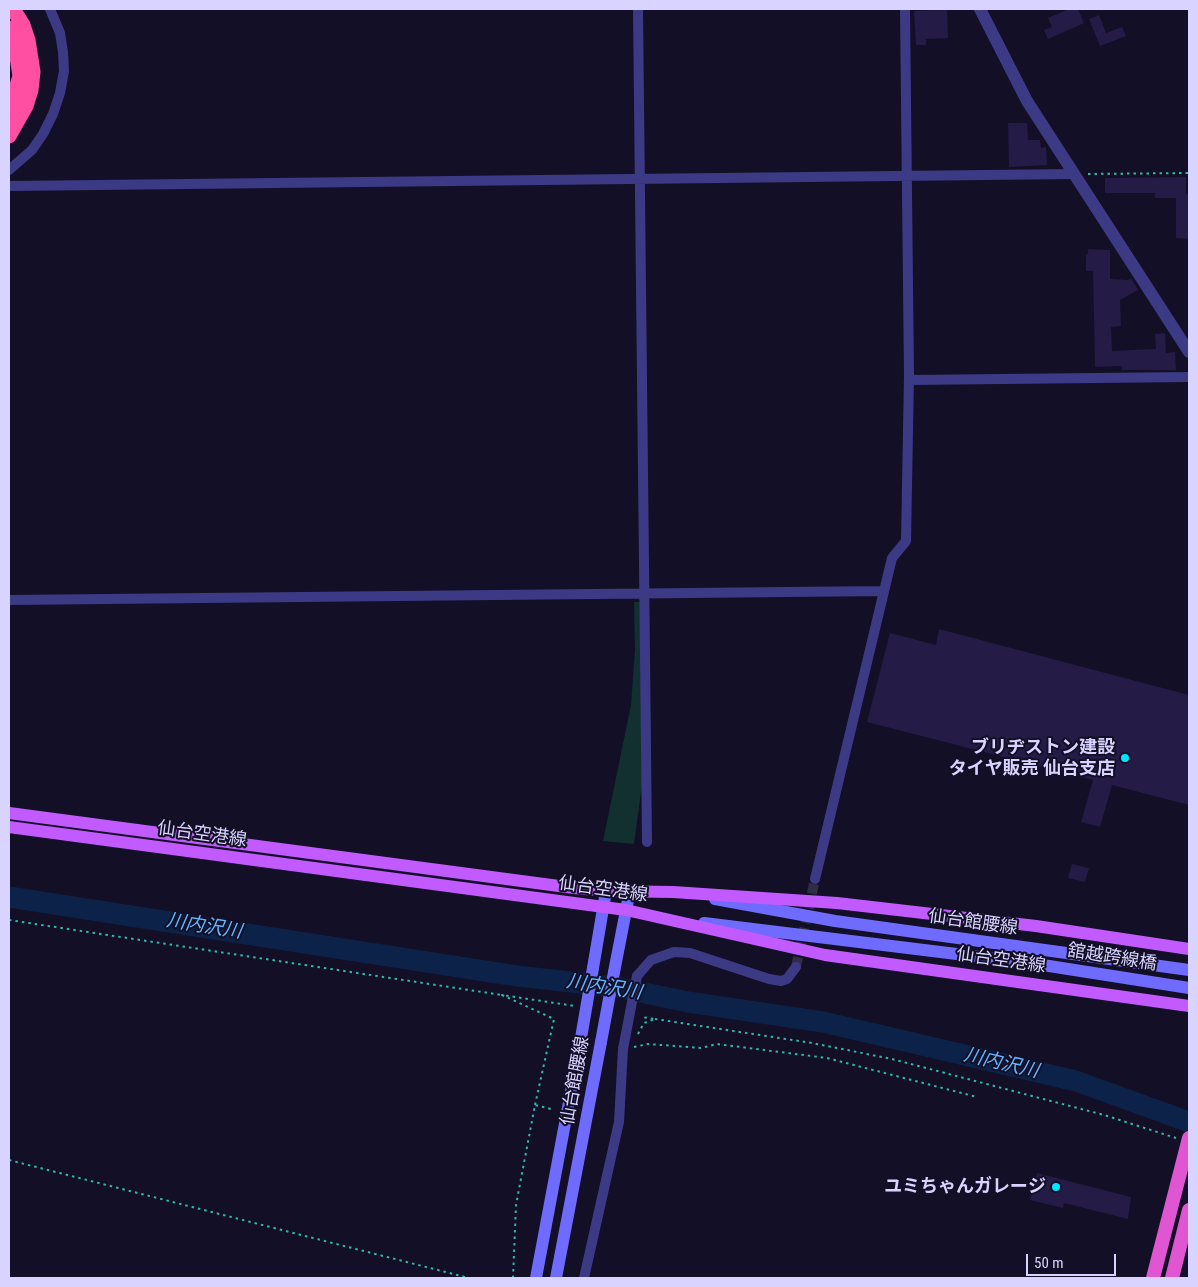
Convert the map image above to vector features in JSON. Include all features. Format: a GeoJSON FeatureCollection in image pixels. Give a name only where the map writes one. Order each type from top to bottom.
{"type":"FeatureCollection","features":[{"type":"Feature","properties":{"kind":"highway"},"geometry":{"type":"LineString","coordinates":[[9,136],[26,106],[31,90],[33,72],[28,40],[13,9]]}},
{"type":"Feature","properties":{"kind":"highway"},"geometry":{"type":"LineString","coordinates":[[9,28],[15,44],[20,76],[9,111]]}},
{"type":"Feature","properties":{"kind":"highway"},"geometry":{"type":"LineString","coordinates":[[1153,1278],[1184,1138]]}},
{"type":"Feature","properties":{"kind":"highway"},"geometry":{"type":"LineString","coordinates":[[1172,1278],[1189,1210]]}},
{"type":"Feature","properties":{"kind":"main road","name":"仙台空港線"},"geometry":{"type":"LineString","coordinates":[[9,812],[606,892],[630,890],[673,892],[837,903],[1036,926],[1189,949]]}},
{"type":"Feature","properties":{"kind":"main road","name":"仙台空港線"},"geometry":{"type":"LineString","coordinates":[[9,827],[626,910],[825,955],[1189,1006]]}},
{"type":"Feature","properties":{"kind":"main road","name":"仙台館腰線"},"geometry":{"type":"LineString","coordinates":[[556,1278],[630,890]]}},
{"type":"Feature","properties":{"kind":"main road","name":"仙台館腰線"},"geometry":{"type":"LineString","coordinates":[[536,1278],[582,1038],[606,892]]}},
{"type":"Feature","properties":{"kind":"main road","name":"仙台館腰線"},"geometry":{"type":"LineString","coordinates":[[673,892],[835,921],[1032,950]]}},
{"type":"Feature","properties":{"kind":"main road","name":"仙台館腰線"},"geometry":{"type":"LineString","coordinates":[[669,919],[1030,963]]}},
{"type":"Feature","properties":{"kind":"main road","name":"舘越跨線橋"},"geometry":{"type":"LineString","coordinates":[[1032,950],[1189,970]]}},
{"type":"Feature","properties":{"kind":"main road","name":"舘越跨線橋"},"geometry":{"type":"LineString","coordinates":[[1030,963],[1189,988]]}},
{"type":"Feature","properties":{"kind":"street"},"geometry":{"type":"LineString","coordinates":[[9,170],[32,150],[43,134],[54,114],[60,93],[64,71],[63,52],[60,33],[50,9]]}},
{"type":"Feature","properties":{"kind":"street"},"geometry":{"type":"LineString","coordinates":[[638,9],[647,842]]}},
{"type":"Feature","properties":{"kind":"street"},"geometry":{"type":"LineString","coordinates":[[815,879],[892,558],[906,541],[908,380],[905,9]]}},
{"type":"Feature","properties":{"kind":"street"},"geometry":{"type":"LineString","coordinates":[[980,9],[1027,102],[1189,352]]}},
{"type":"Feature","properties":{"kind":"street"},"geometry":{"type":"LineString","coordinates":[[9,186],[1074,174]]}},
{"type":"Feature","properties":{"kind":"street"},"geometry":{"type":"LineString","coordinates":[[908,380],[1189,377]]}},
{"type":"Feature","properties":{"kind":"street"},"geometry":{"type":"LineString","coordinates":[[9,600],[884,591]]}},
{"type":"Feature","properties":{"kind":"street"},"geometry":{"type":"LineString","coordinates":[[584,1278],[619,1122],[637,976],[651,960],[674,952],[690,952],[769,979],[781,981],[787,979],[796,967]]}},
{"type":"Feature","properties":{"kind":"path"},"geometry":{"type":"LineString","coordinates":[[1074,174],[1189,173]]}},
{"type":"Feature","properties":{"kind":"path"},"geometry":{"type":"LineString","coordinates":[[9,920],[502,995]]}},
{"type":"Feature","properties":{"kind":"path"},"geometry":{"type":"LineString","coordinates":[[655,1019],[812,1043],[892,1059],[1184,1138]]}},
{"type":"Feature","properties":{"kind":"path"},"geometry":{"type":"LineString","coordinates":[[628,1048],[648,1044],[701,1048],[717,1044],[827,1058],[977,1097]]}},
{"type":"Feature","properties":{"kind":"path"},"geometry":{"type":"LineString","coordinates":[[513,1278],[516,1205],[535,1105],[551,1109]]}},
{"type":"Feature","properties":{"kind":"path"},"geometry":{"type":"LineString","coordinates":[[9,1160],[469,1278]]}},
{"type":"Feature","properties":{"kind":"green space"},"geometry":{"type":"Polygon","coordinates":[[[634,602],[640,602],[642,785],[634,844],[603,841],[631,705],[635,650],[634,602]]]}},
{"type":"Feature","properties":{"kind":"building"},"geometry":{"type":"Polygon","coordinates":[[[1069,9],[1078,9],[1084,23],[1048,39],[1044,30],[1052,27],[1048,18],[1069,9]]]}},
{"type":"Feature","properties":{"kind":"building"},"geometry":{"type":"Polygon","coordinates":[[[947,10],[948,38],[926,39],[926,45],[916,45],[914,11],[947,10]]]}},
{"type":"Feature","properties":{"kind":"building"},"geometry":{"type":"Polygon","coordinates":[[[1099,15],[1106,33],[1122,27],[1126,36],[1100,46],[1089,19],[1099,15]]]}},
{"type":"Feature","properties":{"kind":"building"},"geometry":{"type":"Polygon","coordinates":[[[1008,123],[1027,123],[1028,140],[1040,140],[1041,148],[1046,147],[1047,165],[1009,167],[1008,123]]]}},
{"type":"Feature","properties":{"kind":"building"},"geometry":{"type":"Polygon","coordinates":[[[1186,177],[1186,194],[1189,194],[1189,239],[1176,238],[1176,198],[1155,198],[1155,193],[1105,193],[1105,178],[1186,177]]]}},
{"type":"Feature","properties":{"kind":"building"},"geometry":{"type":"Polygon","coordinates":[[[1088,249],[1110,250],[1110,279],[1128,280],[1131,278],[1138,290],[1120,300],[1121,326],[1111,327],[1112,351],[1156,349],[1155,334],[1165,333],[1166,353],[1175,352],[1176,370],[1122,370],[1122,366],[1095,367],[1093,271],[1086,271],[1086,254],[1088,254],[1088,249]]]}},
{"type":"Feature","properties":{"kind":"building"},"geometry":{"type":"Polygon","coordinates":[[[939,629],[1189,695],[1189,805],[1112,785],[1100,827],[1081,822],[1093,780],[867,722],[890,633],[936,645],[939,629]]]}},
{"type":"Feature","properties":{"kind":"building"},"geometry":{"type":"Polygon","coordinates":[[[1072,864],[1089,868],[1085,882],[1068,878],[1072,864]]]}},
{"type":"Feature","properties":{"kind":"building"},"geometry":{"type":"Polygon","coordinates":[[[1037,1173],[1131,1197],[1128,1219],[1064,1203],[1063,1208],[1030,1200],[1037,1173]]]}},
{"type":"Feature","properties":{"kind":"waterway","name":"川内沢川"},"geometry":{"type":"LineString","coordinates":[[9,897],[517,976],[616,987],[688,1002],[823,1022],[1076,1081],[1189,1122]]}},
{"type":"Feature","properties":{"kind":"tunnel"},"geometry":{"type":"LineString","coordinates":[[796,967],[815,879]]}},
{"type":"Feature","properties":{"kind":"place","name":"ブリヂストン建設 タイヤ販売 仙台支店"},"geometry":{"type":"Point","coordinates":[1125,758]}},
{"type":"Feature","properties":{"kind":"place","name":"ユミちゃんガレージ"},"geometry":{"type":"Point","coordinates":[1056,1187]}}]}
